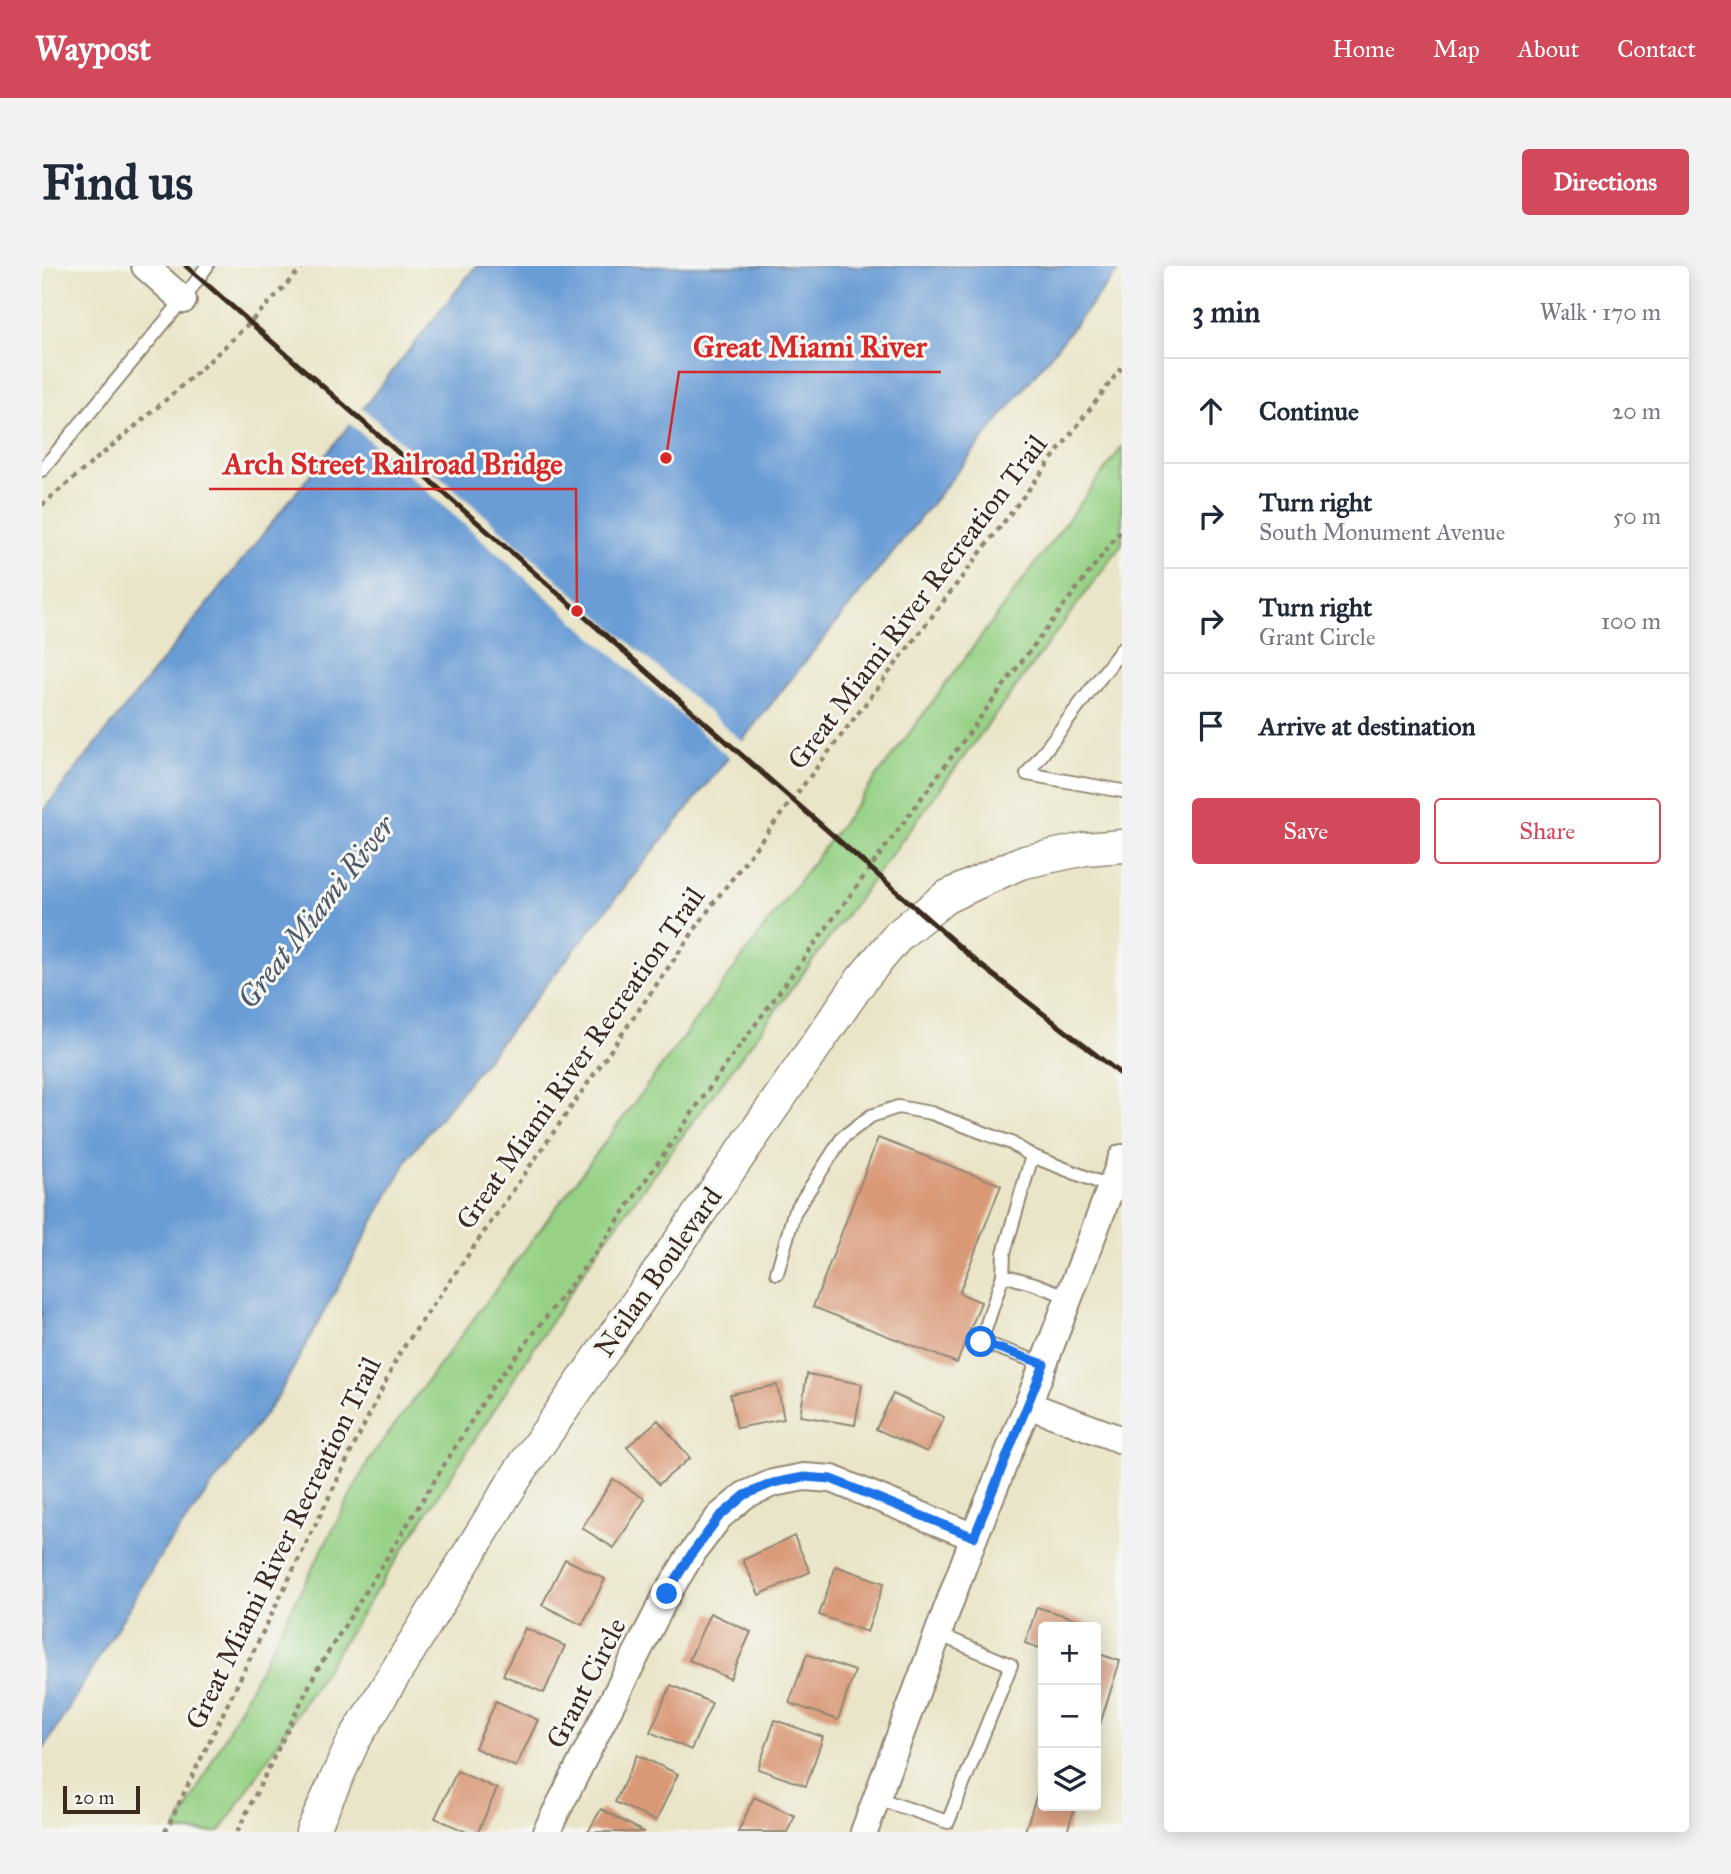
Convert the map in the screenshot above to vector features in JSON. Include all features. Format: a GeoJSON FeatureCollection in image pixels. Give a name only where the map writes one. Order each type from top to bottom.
{"type":"FeatureCollection","features":[{"type":"Feature","properties":{"kind":"street"},"geometry":{"type":"LineString","coordinates":[[145,266],[183,300]]}},
{"type":"Feature","properties":{"kind":"street","name":"Neilan Boulevard"},"geometry":{"type":"LineString","coordinates":[[312,1832],[354,1740],[518,1474],[862,979],[899,935],[946,897],[1020,863],[1085,849],[1122,846]]}},
{"type":"Feature","properties":{"kind":"street"},"geometry":{"type":"LineString","coordinates":[[863,1832],[974,1537],[1028,1405],[1122,1158]]}},
{"type":"Feature","properties":{"kind":"street"},"geometry":{"type":"LineString","coordinates":[[1028,1405],[1122,1440]]}},
{"type":"Feature","properties":{"kind":"street","name":"Grant Circle"},"geometry":{"type":"LineString","coordinates":[[547,1832],[667,1594],[690,1556],[719,1517],[745,1495],[773,1483],[804,1477],[831,1479],[974,1537]]}},
{"type":"Feature","properties":{"kind":"lane"},"geometry":{"type":"LineString","coordinates":[[42,470],[208,266]]}},
{"type":"Feature","properties":{"kind":"lane"},"geometry":{"type":"LineString","coordinates":[[1122,649],[1027,774],[1122,791]]}},
{"type":"Feature","properties":{"kind":"lane"},"geometry":{"type":"LineString","coordinates":[[777,1273],[794,1213],[843,1137],[871,1115],[898,1107],[932,1113],[1011,1143],[1032,1156],[1111,1187]]}},
{"type":"Feature","properties":{"kind":"lane"},"geometry":{"type":"LineString","coordinates":[[1032,1156],[1004,1253],[1003,1275],[981,1342],[1044,1364]]}},
{"type":"Feature","properties":{"kind":"lane"},"geometry":{"type":"LineString","coordinates":[[1003,1275],[1069,1297]]}},
{"type":"Feature","properties":{"kind":"lane"},"geometry":{"type":"LineString","coordinates":[[876,1798],[948,1822],[1011,1665],[937,1634]]}},
{"type":"Feature","properties":{"kind":"path"},"geometry":{"type":"LineString","coordinates":[[42,505],[203,367],[267,306],[303,266]]}},
{"type":"Feature","properties":{"kind":"path","name":"Great Miami River Recreation Trail"},"geometry":{"type":"LineString","coordinates":[[165,1832],[399,1354],[712,905],[1122,367]]}},
{"type":"Feature","properties":{"kind":"path"},"geometry":{"type":"LineString","coordinates":[[237,1832],[316,1672],[493,1386],[597,1251],[726,1066],[1010,677],[1122,529]]}},
{"type":"Feature","properties":{"kind":"green space"},"geometry":{"type":"Polygon","coordinates":[[[1122,447],[1122,544],[597,1251],[220,1832],[175,1832],[370,1458],[1122,447]]]}},
{"type":"Feature","properties":{"kind":"water"},"geometry":{"type":"Polygon","coordinates":[[[476,266],[1122,266],[410,1155],[277,1398],[162,1553],[42,1752],[42,812],[476,266]]]}},
{"type":"Feature","properties":{"kind":"pier"},"geometry":{"type":"Polygon","coordinates":[[[360,406],[745,744],[732,760],[348,422],[360,406]]]}},
{"type":"Feature","properties":{"kind":"building"},"geometry":{"type":"Polygon","coordinates":[[[878,1138],[1001,1185],[959,1293],[981,1302],[957,1363],[813,1307],[878,1138]]]}},
{"type":"Feature","properties":{"kind":"building"},"geometry":{"type":"Polygon","coordinates":[[[807,1374],[862,1384],[855,1425],[800,1416],[807,1374]]]}},
{"type":"Feature","properties":{"kind":"building"},"geometry":{"type":"Polygon","coordinates":[[[777,1385],[784,1419],[737,1428],[730,1394],[777,1385]]]}},
{"type":"Feature","properties":{"kind":"building"},"geometry":{"type":"Polygon","coordinates":[[[893,1394],[944,1417],[927,1452],[876,1429],[893,1394]]]}},
{"type":"Feature","properties":{"kind":"building"},"geometry":{"type":"Polygon","coordinates":[[[658,1420],[690,1458],[659,1484],[627,1447],[658,1420]]]}},
{"type":"Feature","properties":{"kind":"building"},"geometry":{"type":"Polygon","coordinates":[[[613,1479],[645,1499],[614,1548],[582,1528],[613,1479]]]}},
{"type":"Feature","properties":{"kind":"building"},"geometry":{"type":"Polygon","coordinates":[[[794,1536],[810,1572],[759,1595],[743,1560],[794,1536]]]}},
{"type":"Feature","properties":{"kind":"building"},"geometry":{"type":"Polygon","coordinates":[[[565,1559],[605,1579],[582,1625],[542,1605],[565,1559]]]}},
{"type":"Feature","properties":{"kind":"building"},"geometry":{"type":"Polygon","coordinates":[[[836,1566],[884,1583],[867,1632],[819,1615],[836,1566]]]}},
{"type":"Feature","properties":{"kind":"building"},"geometry":{"type":"Polygon","coordinates":[[[1037,1607],[1086,1622],[1038,1622],[1038,1647],[1025,1643],[1037,1607]]]}},
{"type":"Feature","properties":{"kind":"building"},"geometry":{"type":"Polygon","coordinates":[[[710,1613],[751,1632],[730,1679],[689,1660],[710,1613]]]}},
{"type":"Feature","properties":{"kind":"building"},"geometry":{"type":"Polygon","coordinates":[[[525,1628],[565,1646],[544,1693],[503,1675],[525,1628]]]}},
{"type":"Feature","properties":{"kind":"building"},"geometry":{"type":"Polygon","coordinates":[[[807,1654],[855,1671],[838,1720],[789,1703],[807,1654]]]}},
{"type":"Feature","properties":{"kind":"building"},"geometry":{"type":"Polygon","coordinates":[[[1101,1655],[1120,1661],[1101,1721],[1101,1655]]]}},
{"type":"Feature","properties":{"kind":"building"},"geometry":{"type":"Polygon","coordinates":[[[671,1685],[712,1703],[691,1750],[650,1732],[671,1685]]]}},
{"type":"Feature","properties":{"kind":"building"},"geometry":{"type":"Polygon","coordinates":[[[496,1701],[538,1720],[516,1767],[475,1748],[496,1701]]]}},
{"type":"Feature","properties":{"kind":"building"},"geometry":{"type":"Polygon","coordinates":[[[775,1720],[823,1737],[806,1786],[758,1769],[775,1720]]]}},
{"type":"Feature","properties":{"kind":"building"},"geometry":{"type":"Polygon","coordinates":[[[637,1755],[678,1774],[656,1821],[615,1802],[637,1755]]]}},
{"type":"Feature","properties":{"kind":"building"},"geometry":{"type":"Polygon","coordinates":[[[457,1771],[497,1789],[478,1832],[467,1832],[435,1818],[457,1771]]]}},
{"type":"Feature","properties":{"kind":"building"},"geometry":{"type":"Polygon","coordinates":[[[1038,1791],[1038,1811],[1073,1811],[1067,1832],[1025,1831],[1038,1791]]]}},
{"type":"Feature","properties":{"kind":"building"},"geometry":{"type":"Polygon","coordinates":[[[754,1797],[795,1816],[787,1832],[738,1832],[754,1797]]]}},
{"type":"Feature","properties":{"kind":"building"},"geometry":{"type":"Polygon","coordinates":[[[601,1809],[644,1832],[588,1832],[601,1809]]]}},
{"type":"Feature","properties":{"kind":"railway"},"geometry":{"type":"LineString","coordinates":[[186,266],[978,963],[1122,1075]]}},
{"type":"Feature","properties":{"kind":"place","name":"Great Miami River"},"geometry":{"type":"Point","coordinates":[666,458]}},
{"type":"Feature","properties":{"kind":"place","name":"Arch Street Railroad Bridge"},"geometry":{"type":"Point","coordinates":[577,611]}},
{"type":"Feature","properties":{"kind":"route"},"geometry":{"type":"LineString","coordinates":[[667,1594],[690,1556],[719,1517],[745,1495],[773,1483],[804,1477],[831,1479],[974,1537],[1044,1364],[981,1342]]}}]}
